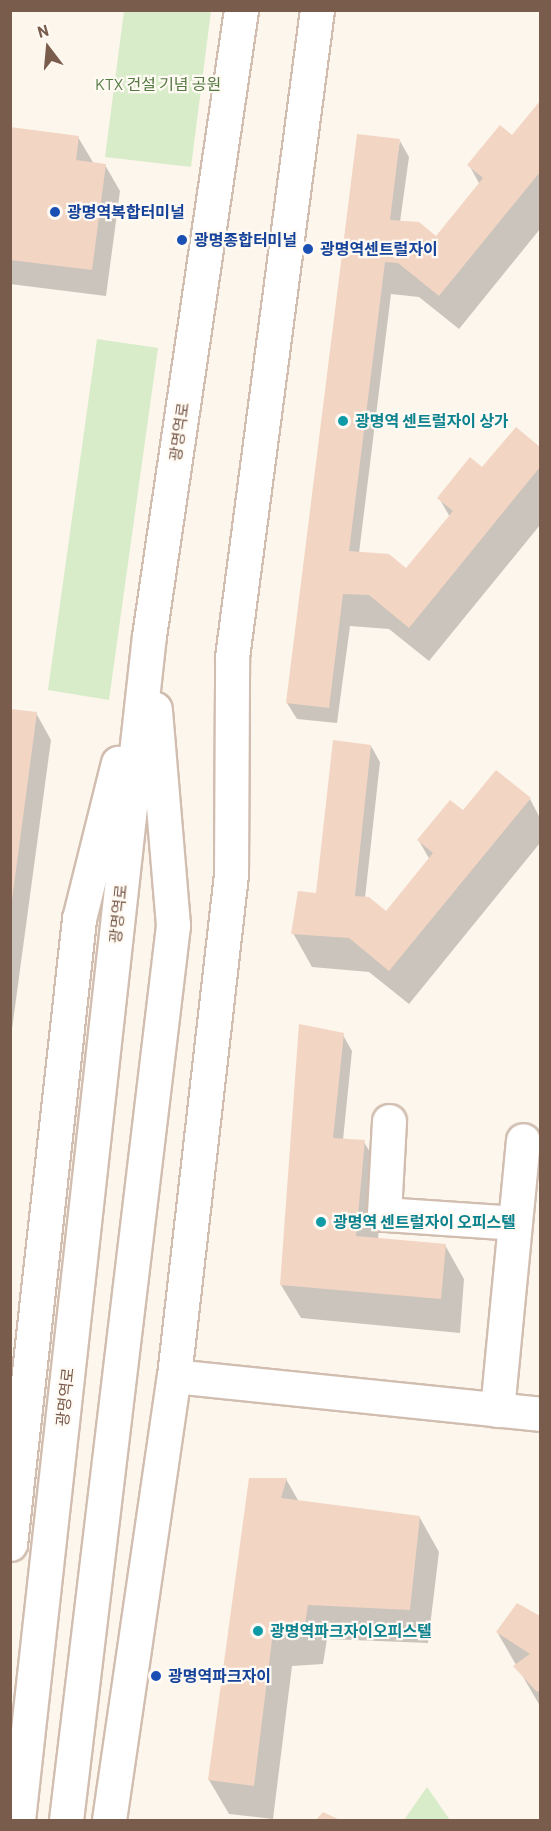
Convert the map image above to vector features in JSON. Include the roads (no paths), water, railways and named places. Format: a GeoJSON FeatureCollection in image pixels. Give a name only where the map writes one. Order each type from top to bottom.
{"type":"FeatureCollection","features":[{"type":"Feature","properties":{"kind":"street","name":"광명역로"},"geometry":{"type":"LineString","coordinates":[[18,1821],[149,636],[241,10]]}},
{"type":"Feature","properties":{"kind":"street"},"geometry":{"type":"LineString","coordinates":[[109,1821],[174,1376],[231,874],[232,657],[317,10]]}},
{"type":"Feature","properties":{"kind":"street"},"geometry":{"type":"LineString","coordinates":[[10,1544],[79,919],[149,636]]}},
{"type":"Feature","properties":{"kind":"street"},"geometry":{"type":"LineString","coordinates":[[66,1821],[174,925],[149,636]]}},
{"type":"Feature","properties":{"kind":"street"},"geometry":{"type":"LineString","coordinates":[[389,1121],[384,1214],[515,1223]]}},
{"type":"Feature","properties":{"kind":"street"},"geometry":{"type":"LineString","coordinates":[[497,1410],[523,1140]]}},
{"type":"Feature","properties":{"kind":"street"},"geometry":{"type":"LineString","coordinates":[[174,1376],[540,1414]]}},
{"type":"Feature","properties":{"kind":"place","name":"광명역복합터미널"},"geometry":{"type":"Point","coordinates":[55,212]}},
{"type":"Feature","properties":{"kind":"place","name":"광명종합터미널"},"geometry":{"type":"Point","coordinates":[182,240]}},
{"type":"Feature","properties":{"kind":"place","name":"광명역센트럴자이"},"geometry":{"type":"Point","coordinates":[308,249]}},
{"type":"Feature","properties":{"kind":"place","name":"광명역 센트럴자이 상가"},"geometry":{"type":"Point","coordinates":[343,421]}},
{"type":"Feature","properties":{"kind":"place","name":"광명역 센트럴자이 오피스텔"},"geometry":{"type":"Point","coordinates":[321,1222]}},
{"type":"Feature","properties":{"kind":"place","name":"광명역파크자이오피스텔"},"geometry":{"type":"Point","coordinates":[258,1631]}},
{"type":"Feature","properties":{"kind":"place","name":"광명역파크자이"},"geometry":{"type":"Point","coordinates":[156,1676]}},
{"type":"Feature","properties":{"kind":"park label","name":"KTX 건설 기념 공원"},"geometry":{"type":"Point","coordinates":[158,84]}}]}
